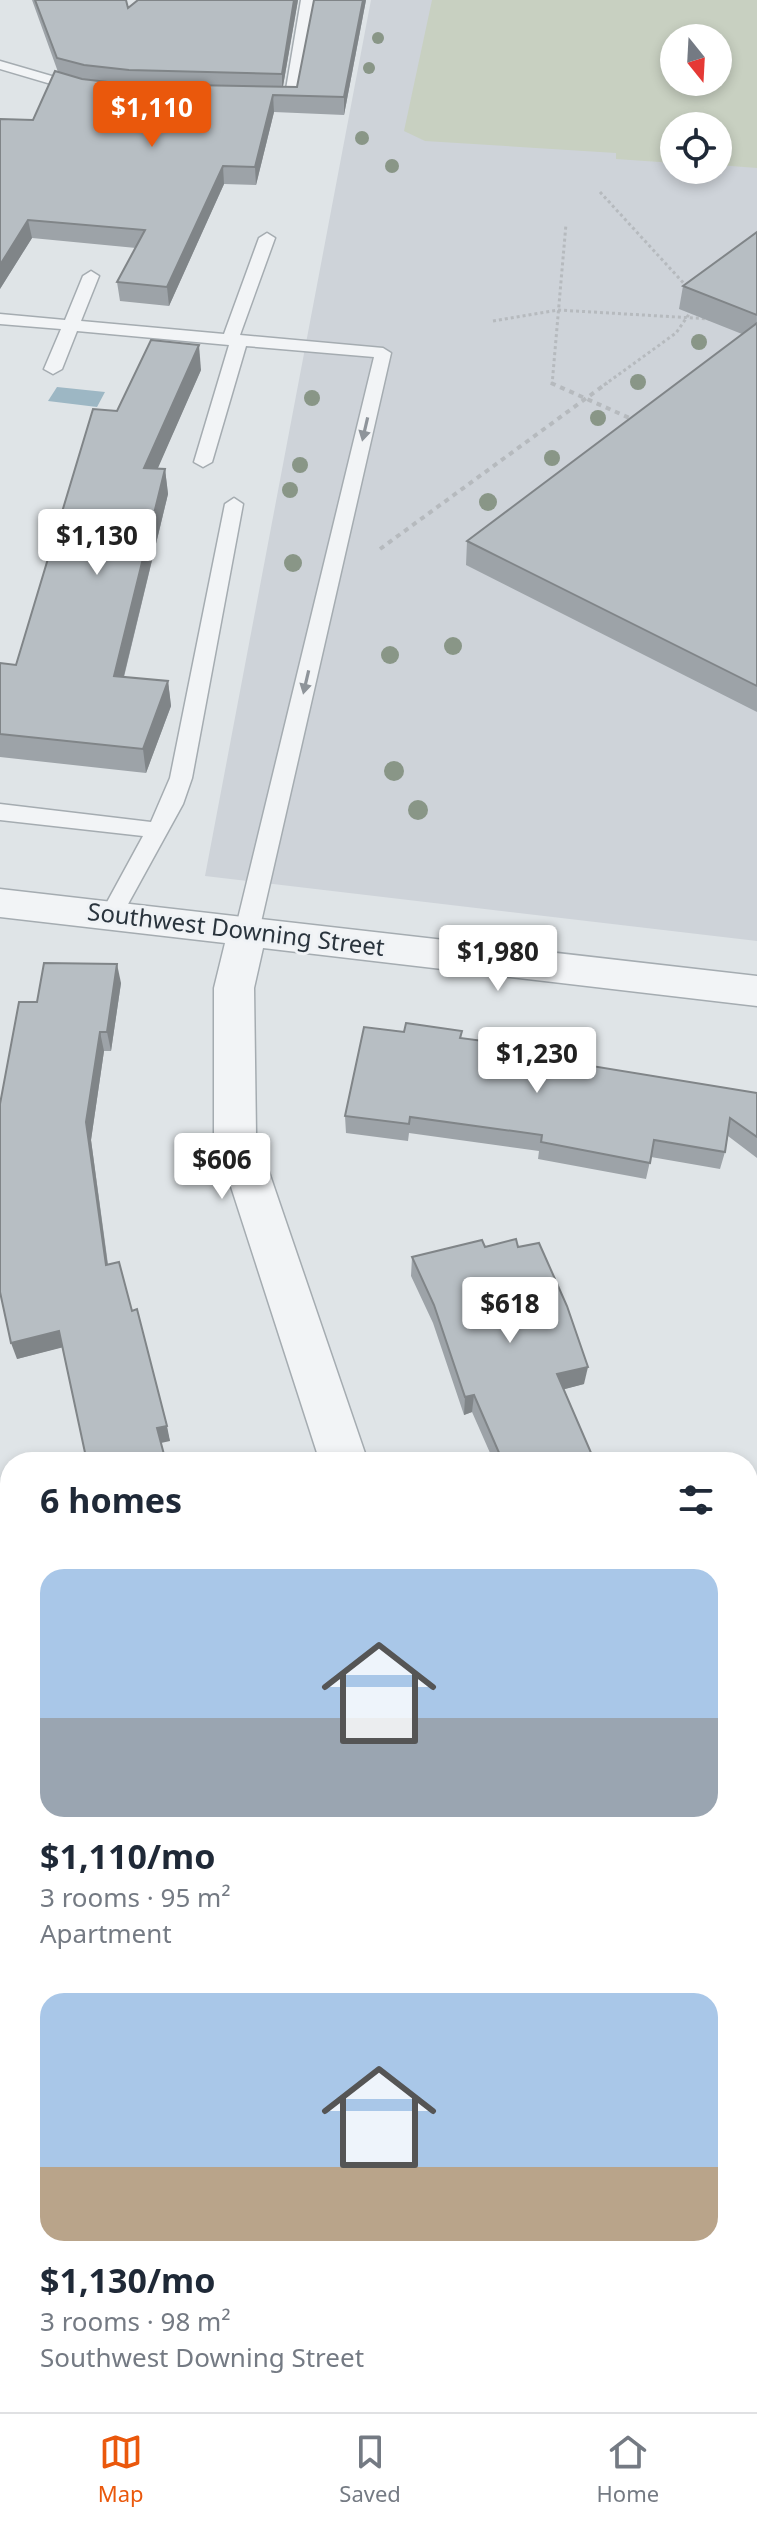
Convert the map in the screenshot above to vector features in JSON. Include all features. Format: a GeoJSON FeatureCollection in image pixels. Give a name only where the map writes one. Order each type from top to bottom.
{"type":"FeatureCollection","features":[{"type":"Feature","properties":{"kind":"street","name":"Southwest Downing Street"},"geometry":{"type":"LineString","coordinates":[[0,903],[757,991]]}},
{"type":"Feature","properties":{"kind":"street"},"geometry":{"type":"LineString","coordinates":[[247,931],[234,988],[235,1134],[341,1452]]}},
{"type":"Feature","properties":{"kind":"lane"},"geometry":{"type":"LineString","coordinates":[[257,99],[291,99],[308,0]]}},
{"type":"Feature","properties":{"kind":"lane"},"geometry":{"type":"LineString","coordinates":[[0,65],[75,87],[131,95],[178,96]]}},
{"type":"Feature","properties":{"kind":"lane"},"geometry":{"type":"LineString","coordinates":[[117,142],[131,95]]}},
{"type":"Feature","properties":{"kind":"lane"},"geometry":{"type":"LineString","coordinates":[[203,462],[235,340],[267,238]]}},
{"type":"Feature","properties":{"kind":"lane"},"geometry":{"type":"LineString","coordinates":[[53,369],[91,276]]}},
{"type":"Feature","properties":{"kind":"lane"},"geometry":{"type":"LineString","coordinates":[[0,319],[383,353],[247,931]]}},
{"type":"Feature","properties":{"kind":"lane"},"geometry":{"type":"LineString","coordinates":[[111,915],[172,804],[181,778],[234,504]]}},
{"type":"Feature","properties":{"kind":"lane"},"geometry":{"type":"LineString","coordinates":[[0,812],[155,830]]}},
{"type":"Feature","properties":{"kind":"path"},"geometry":{"type":"LineString","coordinates":[[600,192],[691,291]]}},
{"type":"Feature","properties":{"kind":"path"},"geometry":{"type":"LineString","coordinates":[[566,224],[551,385],[635,420]]}},
{"type":"Feature","properties":{"kind":"path"},"geometry":{"type":"LineString","coordinates":[[376,553],[676,333],[689,318],[695,304]]}},
{"type":"Feature","properties":{"kind":"path"},"geometry":{"type":"LineString","coordinates":[[493,321],[558,310],[719,320]]}},
{"type":"Feature","properties":{"kind":"shaded area"},"geometry":{"type":"Polygon","coordinates":[[[371,0],[757,0],[757,941],[205,876],[371,0]]]}},
{"type":"Feature","properties":{"kind":"green space"},"geometry":{"type":"Polygon","coordinates":[[[432,0],[757,0],[757,168],[732,166],[732,112],[660,112],[660,162],[616,159],[616,153],[425,141],[404,131],[432,0]]]}},
{"type":"Feature","properties":{"kind":"water"},"geometry":{"type":"Polygon","coordinates":[[[57,387],[105,392],[97,407],[48,401],[57,387]]]}},
{"type":"Feature","properties":{"kind":"building"},"geometry":{"type":"Polygon","coordinates":[[[35,0],[126,0],[128,8],[138,0],[294,0],[282,74],[129,70],[84,65],[57,58],[35,0]]]}},
{"type":"Feature","properties":{"kind":"building"},"geometry":{"type":"Polygon","coordinates":[[[314,0],[363,0],[344,97],[273,95],[255,167],[223,166],[167,287],[117,282],[145,230],[28,220],[0,265],[0,119],[33,120],[55,71],[82,79],[117,83],[105,123],[113,131],[125,125],[137,84],[297,87],[314,0]]]}},
{"type":"Feature","properties":{"kind":"building"},"geometry":{"type":"Polygon","coordinates":[[[757,232],[757,315],[683,286],[757,232]]]}},
{"type":"Feature","properties":{"kind":"building"},"geometry":{"type":"Polygon","coordinates":[[[757,323],[757,686],[467,541],[757,323]]]}},
{"type":"Feature","properties":{"kind":"building"},"geometry":{"type":"Polygon","coordinates":[[[151,340],[199,345],[144,468],[165,469],[114,676],[168,681],[143,749],[0,734],[0,663],[16,665],[93,409],[117,411],[151,340]]]}},
{"type":"Feature","properties":{"kind":"building"},"geometry":{"type":"Polygon","coordinates":[[[44,963],[117,964],[107,1032],[100,1032],[86,1122],[106,1265],[119,1262],[132,1311],[137,1309],[167,1426],[157,1428],[163,1452],[85,1452],[59,1331],[11,1343],[0,1292],[0,1104],[19,1002],[37,1002],[44,963]]]}},
{"type":"Feature","properties":{"kind":"building"},"geometry":{"type":"Polygon","coordinates":[[[406,1023],[462,1031],[460,1038],[513,1045],[512,1053],[757,1093],[757,1137],[730,1118],[725,1152],[654,1140],[650,1163],[541,1142],[542,1135],[410,1117],[409,1124],[345,1116],[364,1027],[404,1032],[406,1023]]]}},
{"type":"Feature","properties":{"kind":"building"},"geometry":{"type":"Polygon","coordinates":[[[516,1239],[518,1247],[539,1243],[567,1306],[588,1367],[557,1374],[591,1452],[499,1452],[474,1395],[465,1397],[434,1305],[412,1257],[482,1240],[485,1247],[516,1239]]]}}]}
